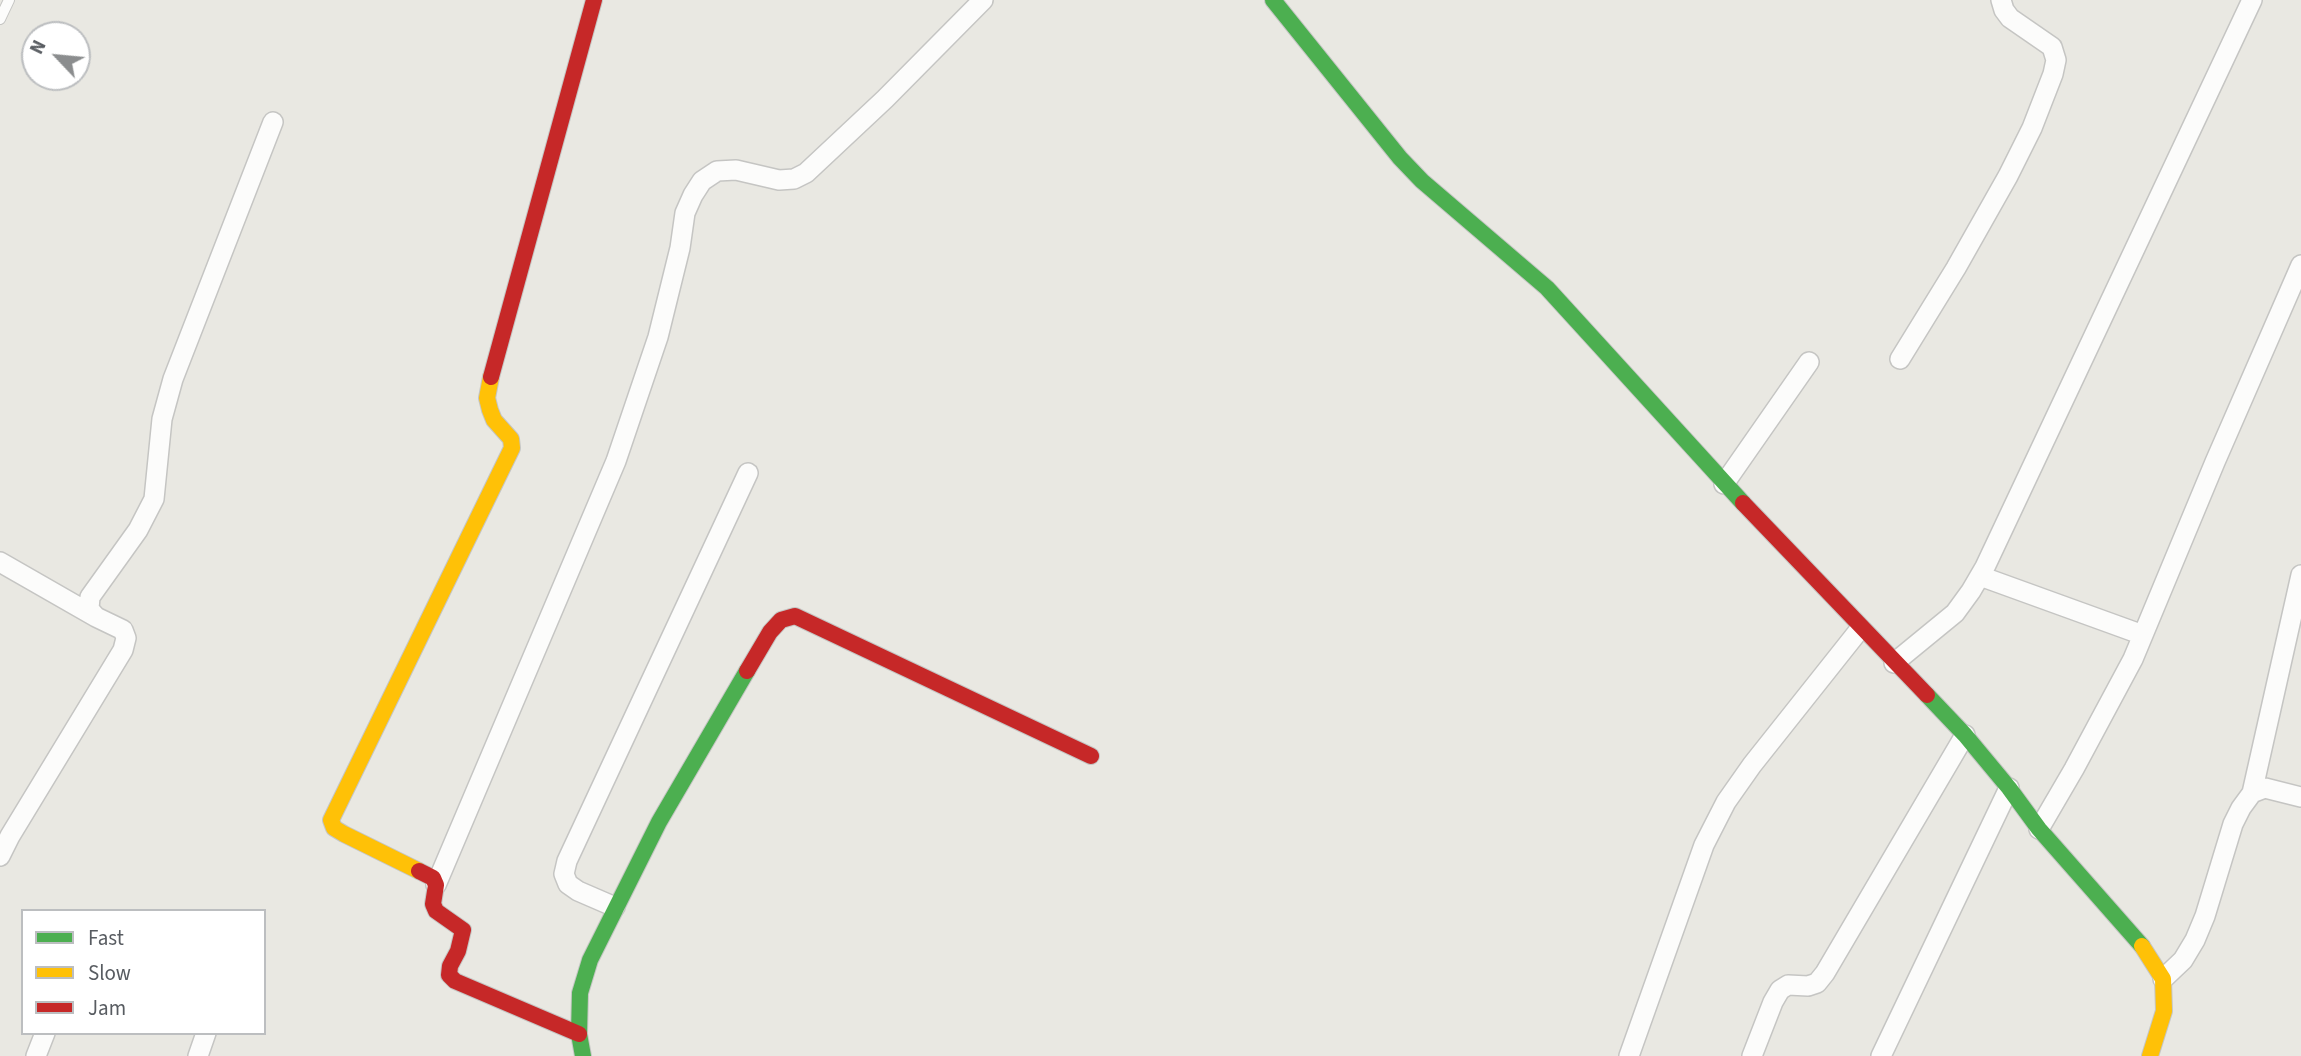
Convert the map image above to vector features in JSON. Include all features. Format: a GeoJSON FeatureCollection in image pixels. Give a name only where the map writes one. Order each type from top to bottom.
{"type":"FeatureCollection","features":[{"type":"Feature","properties":{"kind":"street"},"geometry":{"type":"LineString","coordinates":[[436,886],[433,878],[334,828],[331,820],[512,448],[511,439],[494,420],[490,410],[487,397],[489,383],[594,0]]}},
{"type":"Feature","properties":{"kind":"street"},"geometry":{"type":"LineString","coordinates":[[579,1034],[455,981],[449,975],[450,966],[458,951],[463,930],[436,911],[433,904],[436,886],[616,461],[658,337],[685,213],[702,181],[717,171],[736,170],[779,180],[794,179],[806,173],[885,99],[983,0]]}},
{"type":"Feature","properties":{"kind":"street"},"geometry":{"type":"LineString","coordinates":[[1273,0],[1400,158],[1422,181],[1547,288],[1724,484],[1860,629],[1965,735],[2039,829],[2148,953],[2163,979],[2164,1011],[2150,1056]]}},
{"type":"Feature","properties":{"kind":"street"},"geometry":{"type":"LineString","coordinates":[[1900,359],[2008,176],[2032,128],[2053,74],[2056,60],[2052,47],[2010,18],[2001,0]]}},
{"type":"Feature","properties":{"kind":"street"},"geometry":{"type":"LineString","coordinates":[[1894,663],[1955,613],[1980,576],[2252,0]]}},
{"type":"Feature","properties":{"kind":"street"},"geometry":{"type":"LineString","coordinates":[[96,617],[89,609],[90,597],[138,530],[154,499],[162,419],[173,379],[273,122]]}},
{"type":"Feature","properties":{"kind":"street"},"geometry":{"type":"LineString","coordinates":[[2039,829],[2074,769],[2143,635],[2214,462],[2301,265]]}},
{"type":"Feature","properties":{"kind":"street"},"geometry":{"type":"LineString","coordinates":[[1724,484],[1809,362]]}},
{"type":"Feature","properties":{"kind":"street"},"geometry":{"type":"LineString","coordinates":[[615,907],[568,884],[564,874],[567,861],[748,473]]}},
{"type":"Feature","properties":{"kind":"street"},"geometry":{"type":"LineString","coordinates":[[0,562],[123,630],[126,638],[123,650],[5,833],[0,856]]}},
{"type":"Feature","properties":{"kind":"street"},"geometry":{"type":"LineString","coordinates":[[2163,979],[2183,960],[2195,940],[2233,824],[2252,793],[2301,575]]}},
{"type":"Feature","properties":{"kind":"street"},"geometry":{"type":"LineString","coordinates":[[1980,576],[2143,635]]}},
{"type":"Feature","properties":{"kind":"street"},"geometry":{"type":"LineString","coordinates":[[583,1056],[579,1034],[580,993],[590,960],[659,822],[770,632],[780,620],[794,616],[1091,756]]}},
{"type":"Feature","properties":{"kind":"street"},"geometry":{"type":"LineString","coordinates":[[1629,1056],[1704,845],[1726,802],[1752,765],[1860,629]]}},
{"type":"Feature","properties":{"kind":"street"},"geometry":{"type":"LineString","coordinates":[[1752,1056],[1780,990],[1788,985],[1808,986],[1817,983],[1825,973],[1965,735]]}},
{"type":"Feature","properties":{"kind":"street"},"geometry":{"type":"LineString","coordinates":[[1881,1056],[2009,788]]}},
{"type":"Feature","properties":{"kind":"street"},"geometry":{"type":"LineString","coordinates":[[2252,793],[2265,788],[2301,797]]}},
{"type":"Feature","properties":{"kind":"street"},"geometry":{"type":"LineString","coordinates":[[36,1056],[44,1035]]}},
{"type":"Feature","properties":{"kind":"street"},"geometry":{"type":"LineString","coordinates":[[198,1056],[205,1035]]}},
{"type":"Feature","properties":{"kind":"lane"},"geometry":{"type":"LineString","coordinates":[[0,19],[9,0]]}},
{"type":"Feature","properties":{"kind":"traffic: fast"},"geometry":{"type":"LineString","coordinates":[[1273,0],[1400,158],[1422,181],[1547,288],[1743,503]]}},
{"type":"Feature","properties":{"kind":"traffic: fast"},"geometry":{"type":"LineString","coordinates":[[583,1056],[579,1034],[580,993],[590,960],[659,822],[747,671]]}},
{"type":"Feature","properties":{"kind":"traffic: fast"},"geometry":{"type":"LineString","coordinates":[[1927,695],[1965,735],[2039,829],[2142,946]]}},
{"type":"Feature","properties":{"kind":"traffic: slow"},"geometry":{"type":"LineString","coordinates":[[419,871],[344,834],[334,828],[331,820],[512,448],[511,439],[494,420],[490,410],[487,398],[491,377]]}},
{"type":"Feature","properties":{"kind":"traffic: slow"},"geometry":{"type":"LineString","coordinates":[[2142,946],[2163,979],[2164,1011],[2150,1056]]}},
{"type":"Feature","properties":{"kind":"traffic: jam"},"geometry":{"type":"LineString","coordinates":[[491,377],[594,0]]}},
{"type":"Feature","properties":{"kind":"traffic: jam"},"geometry":{"type":"LineString","coordinates":[[1743,503],[1927,695]]}},
{"type":"Feature","properties":{"kind":"traffic: jam"},"geometry":{"type":"LineString","coordinates":[[747,671],[770,632],[781,620],[795,616],[1091,756]]}},
{"type":"Feature","properties":{"kind":"traffic: jam"},"geometry":{"type":"LineString","coordinates":[[419,871],[433,878],[436,885],[433,904],[436,911],[463,930],[449,975],[455,981],[579,1034]]}}]}
